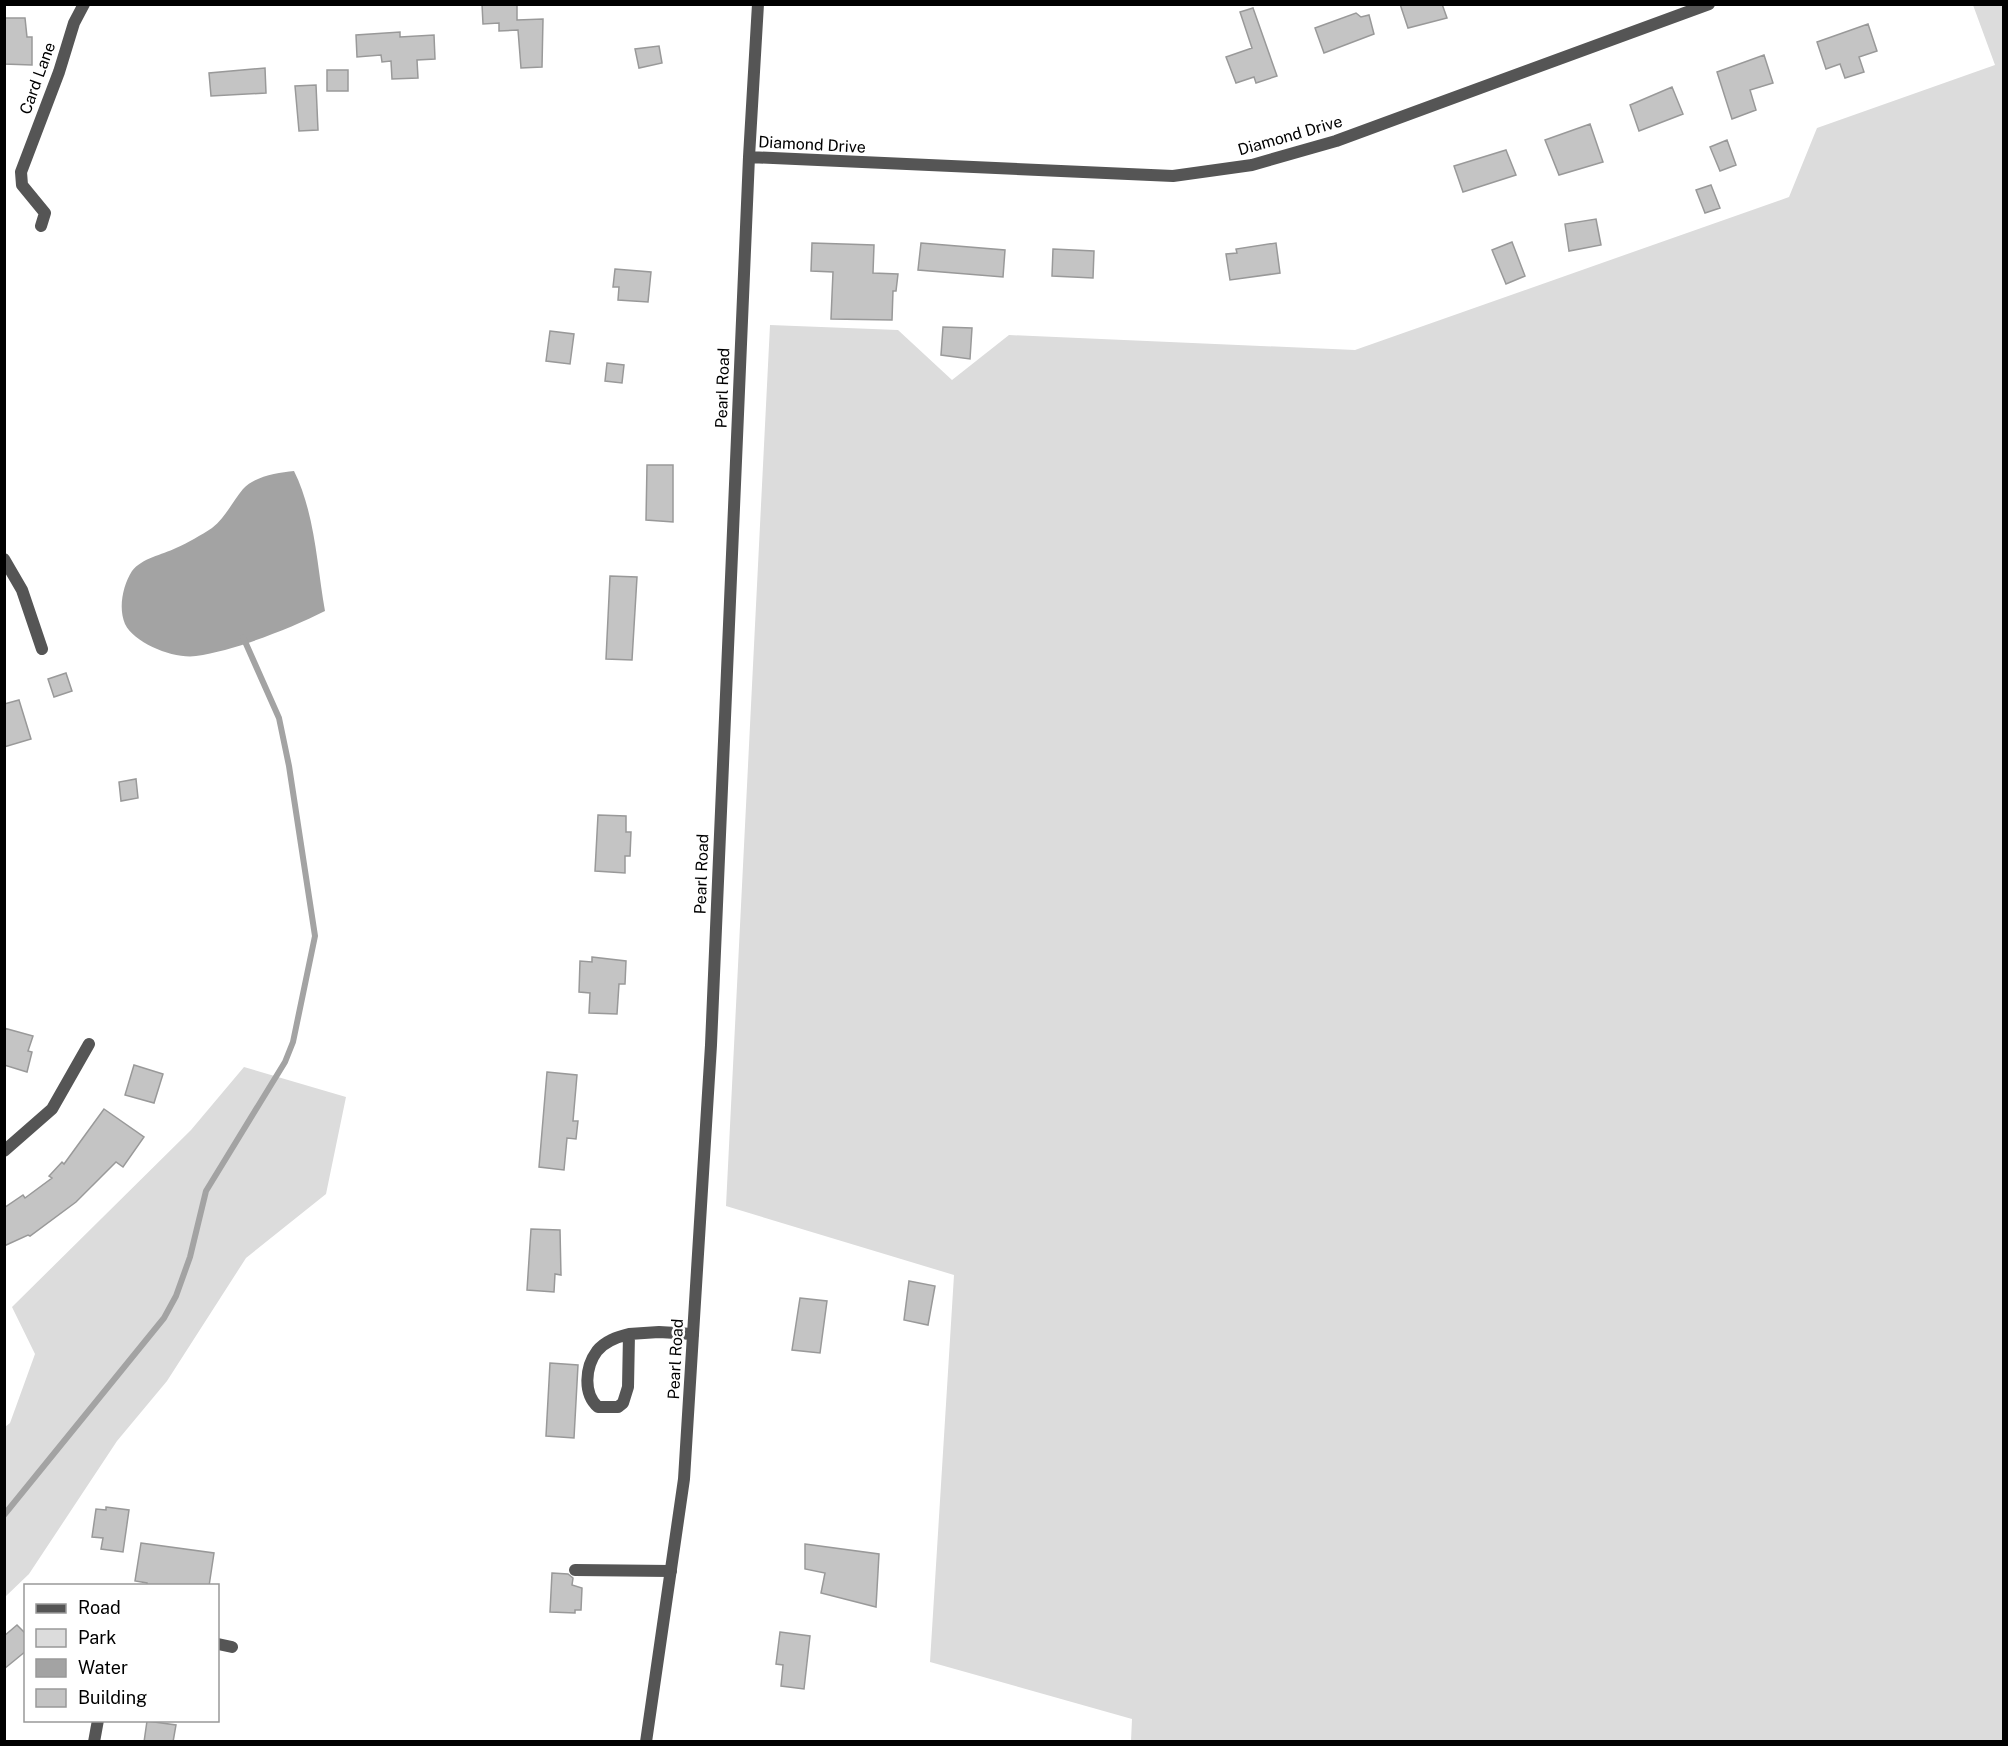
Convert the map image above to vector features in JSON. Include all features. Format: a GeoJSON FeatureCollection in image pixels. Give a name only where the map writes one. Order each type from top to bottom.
{"type":"FeatureCollection","features":[{"type":"Feature","properties":{"kind":"street","name":"Card Lane"},"geometry":{"type":"LineString","coordinates":[[41,226],[45,213],[22,185],[21,172],[59,72],[74,23],[84,4]]}},
{"type":"Feature","properties":{"kind":"street","name":"Pearl Road"},"geometry":{"type":"LineString","coordinates":[[646,1742],[684,1479],[711,1045],[749,157],[758,4]]}},
{"type":"Feature","properties":{"kind":"street","name":"Diamond Drive"},"geometry":{"type":"LineString","coordinates":[[749,157],[1173,176],[1252,165],[1336,141],[1709,4]]}},
{"type":"Feature","properties":{"kind":"street"},"geometry":{"type":"LineString","coordinates":[[4,559],[22,590],[42,649]]}},
{"type":"Feature","properties":{"kind":"street"},"geometry":{"type":"LineString","coordinates":[[4,1151],[52,1109],[89,1044]]}},
{"type":"Feature","properties":{"kind":"street"},"geometry":{"type":"LineString","coordinates":[[629,1334],[626,1396],[618,1407],[598,1407],[588,1392],[590,1365],[597,1351],[606,1343],[629,1334],[659,1332],[693,1334]]}},
{"type":"Feature","properties":{"kind":"street"},"geometry":{"type":"LineString","coordinates":[[575,1570],[671,1570]]}},
{"type":"Feature","properties":{"kind":"street"},"geometry":{"type":"LineString","coordinates":[[219,1644],[232,1647]]}},
{"type":"Feature","properties":{"kind":"street"},"geometry":{"type":"LineString","coordinates":[[94,1742],[98,1722]]}},
{"type":"Feature","properties":{"kind":"green space"},"geometry":{"type":"Polygon","coordinates":[[[1973,5],[2004,5],[2003,1741],[1131,1741],[1132,1719],[930,1662],[954,1275],[726,1206],[770,325],[898,330],[952,380],[1009,335],[1355,350],[1789,197],[1817,128],[1995,65],[1973,5]]]}},
{"type":"Feature","properties":{"kind":"green space"},"geometry":{"type":"Polygon","coordinates":[[[244,1067],[346,1097],[326,1194],[246,1258],[167,1381],[117,1441],[29,1574],[5,1597],[5,1427],[10,1423],[35,1354],[12,1307],[191,1130],[244,1067]]]}},
{"type":"Feature","properties":{"kind":"water"},"geometry":{"type":"Polygon","coordinates":[[[294,471],[307,504],[311,522],[325,611],[262,638],[196,656],[177,655],[156,649],[137,638],[125,624],[122,611],[122,597],[132,571],[147,560],[185,544],[212,528],[243,489],[254,481],[274,474],[294,471]]]}},
{"type":"Feature","properties":{"kind":"building"},"geometry":{"type":"Polygon","coordinates":[[[482,4],[517,4],[517,20],[543,19],[542,67],[521,68],[518,30],[499,31],[499,23],[483,24],[482,4]]]}},
{"type":"Feature","properties":{"kind":"building"},"geometry":{"type":"Polygon","coordinates":[[[1400,4],[1442,4],[1447,18],[1408,28],[1400,4]]]}},
{"type":"Feature","properties":{"kind":"building"},"geometry":{"type":"Polygon","coordinates":[[[1253,8],[1277,76],[1256,83],[1254,77],[1236,83],[1226,57],[1252,48],[1240,12],[1253,8]]]}},
{"type":"Feature","properties":{"kind":"building"},"geometry":{"type":"Polygon","coordinates":[[[1356,13],[1361,17],[1369,15],[1374,34],[1324,53],[1315,28],[1356,13]]]}},
{"type":"Feature","properties":{"kind":"building"},"geometry":{"type":"Polygon","coordinates":[[[4,18],[25,18],[27,37],[32,37],[32,65],[4,64],[4,18]]]}},
{"type":"Feature","properties":{"kind":"building"},"geometry":{"type":"Polygon","coordinates":[[[1868,24],[1877,51],[1859,57],[1864,72],[1845,78],[1840,64],[1826,69],[1817,42],[1868,24]]]}},
{"type":"Feature","properties":{"kind":"building"},"geometry":{"type":"Polygon","coordinates":[[[400,32],[400,37],[434,35],[435,59],[417,60],[418,78],[392,79],[391,61],[382,62],[381,55],[357,57],[356,35],[400,32]]]}},
{"type":"Feature","properties":{"kind":"building"},"geometry":{"type":"Polygon","coordinates":[[[659,46],[662,63],[639,68],[635,49],[659,46]]]}},
{"type":"Feature","properties":{"kind":"building"},"geometry":{"type":"Polygon","coordinates":[[[1764,55],[1773,83],[1750,90],[1756,110],[1732,119],[1717,72],[1764,55]]]}},
{"type":"Feature","properties":{"kind":"building"},"geometry":{"type":"Polygon","coordinates":[[[265,68],[266,93],[211,96],[209,73],[265,68]]]}},
{"type":"Feature","properties":{"kind":"building"},"geometry":{"type":"Polygon","coordinates":[[[327,70],[348,70],[348,91],[327,91],[327,70]]]}},
{"type":"Feature","properties":{"kind":"building"},"geometry":{"type":"Polygon","coordinates":[[[316,85],[318,130],[299,131],[295,86],[316,85]]]}},
{"type":"Feature","properties":{"kind":"building"},"geometry":{"type":"Polygon","coordinates":[[[1672,87],[1683,114],[1639,131],[1630,105],[1672,87]]]}},
{"type":"Feature","properties":{"kind":"building"},"geometry":{"type":"Polygon","coordinates":[[[1590,124],[1603,162],[1559,175],[1545,140],[1590,124]]]}},
{"type":"Feature","properties":{"kind":"building"},"geometry":{"type":"Polygon","coordinates":[[[1727,140],[1736,165],[1720,171],[1710,147],[1727,140]]]}},
{"type":"Feature","properties":{"kind":"building"},"geometry":{"type":"Polygon","coordinates":[[[1506,150],[1516,175],[1463,192],[1454,166],[1506,150]]]}},
{"type":"Feature","properties":{"kind":"building"},"geometry":{"type":"Polygon","coordinates":[[[1711,185],[1720,208],[1705,213],[1696,190],[1711,185]]]}},
{"type":"Feature","properties":{"kind":"building"},"geometry":{"type":"Polygon","coordinates":[[[1596,219],[1601,245],[1569,251],[1565,224],[1596,219]]]}},
{"type":"Feature","properties":{"kind":"building"},"geometry":{"type":"Polygon","coordinates":[[[1512,242],[1525,276],[1506,284],[1492,250],[1512,242]]]}},
{"type":"Feature","properties":{"kind":"building"},"geometry":{"type":"Polygon","coordinates":[[[812,243],[874,245],[873,273],[898,274],[896,291],[893,291],[892,320],[831,319],[833,272],[811,271],[812,243]]]}},
{"type":"Feature","properties":{"kind":"building"},"geometry":{"type":"Polygon","coordinates":[[[921,243],[1005,250],[1003,277],[918,270],[921,243]]]}},
{"type":"Feature","properties":{"kind":"building"},"geometry":{"type":"Polygon","coordinates":[[[1276,243],[1280,273],[1230,280],[1226,254],[1237,253],[1236,249],[1276,243]]]}},
{"type":"Feature","properties":{"kind":"building"},"geometry":{"type":"Polygon","coordinates":[[[1053,249],[1094,251],[1093,278],[1052,276],[1053,249]]]}},
{"type":"Feature","properties":{"kind":"building"},"geometry":{"type":"Polygon","coordinates":[[[615,269],[651,272],[648,302],[618,300],[619,287],[613,287],[615,269]]]}},
{"type":"Feature","properties":{"kind":"building"},"geometry":{"type":"Polygon","coordinates":[[[943,327],[972,328],[970,359],[941,355],[943,327]]]}},
{"type":"Feature","properties":{"kind":"building"},"geometry":{"type":"Polygon","coordinates":[[[550,331],[574,334],[570,364],[546,361],[550,331]]]}},
{"type":"Feature","properties":{"kind":"building"},"geometry":{"type":"Polygon","coordinates":[[[607,363],[624,365],[622,383],[605,381],[607,363]]]}},
{"type":"Feature","properties":{"kind":"building"},"geometry":{"type":"Polygon","coordinates":[[[647,465],[673,465],[673,522],[646,520],[647,465]]]}},
{"type":"Feature","properties":{"kind":"building"},"geometry":{"type":"Polygon","coordinates":[[[610,576],[637,577],[632,660],[606,659],[610,576]]]}},
{"type":"Feature","properties":{"kind":"building"},"geometry":{"type":"Polygon","coordinates":[[[66,673],[72,691],[54,697],[48,679],[66,673]]]}},
{"type":"Feature","properties":{"kind":"building"},"geometry":{"type":"Polygon","coordinates":[[[19,700],[31,739],[4,747],[4,704],[19,700]]]}},
{"type":"Feature","properties":{"kind":"building"},"geometry":{"type":"Polygon","coordinates":[[[136,779],[138,798],[121,801],[119,782],[136,779]]]}},
{"type":"Feature","properties":{"kind":"building"},"geometry":{"type":"Polygon","coordinates":[[[598,815],[626,816],[626,832],[631,832],[630,856],[625,856],[625,873],[595,871],[598,815]]]}},
{"type":"Feature","properties":{"kind":"building"},"geometry":{"type":"Polygon","coordinates":[[[592,957],[626,961],[625,984],[619,984],[617,1014],[589,1013],[590,993],[579,992],[580,961],[592,962],[592,957]]]}},
{"type":"Feature","properties":{"kind":"building"},"geometry":{"type":"Polygon","coordinates":[[[4,1028],[33,1036],[28,1051],[32,1052],[27,1072],[4,1065],[4,1028]]]}},
{"type":"Feature","properties":{"kind":"building"},"geometry":{"type":"Polygon","coordinates":[[[134,1065],[163,1074],[154,1103],[125,1095],[134,1065]]]}},
{"type":"Feature","properties":{"kind":"building"},"geometry":{"type":"Polygon","coordinates":[[[547,1072],[577,1075],[573,1121],[578,1121],[576,1139],[567,1138],[564,1170],[539,1167],[547,1072]]]}},
{"type":"Feature","properties":{"kind":"building"},"geometry":{"type":"Polygon","coordinates":[[[104,1109],[144,1137],[123,1167],[116,1162],[76,1202],[30,1236],[4,1246],[4,1208],[23,1195],[25,1198],[52,1178],[49,1176],[62,1162],[64,1164],[104,1109]]]}},
{"type":"Feature","properties":{"kind":"building"},"geometry":{"type":"Polygon","coordinates":[[[531,1229],[560,1230],[561,1275],[555,1274],[554,1292],[527,1290],[531,1229]]]}},
{"type":"Feature","properties":{"kind":"building"},"geometry":{"type":"Polygon","coordinates":[[[909,1281],[935,1286],[928,1325],[904,1320],[909,1281]]]}},
{"type":"Feature","properties":{"kind":"building"},"geometry":{"type":"Polygon","coordinates":[[[800,1298],[827,1301],[820,1353],[792,1350],[800,1298]]]}},
{"type":"Feature","properties":{"kind":"building"},"geometry":{"type":"Polygon","coordinates":[[[550,1363],[578,1365],[574,1438],[546,1436],[550,1363]]]}},
{"type":"Feature","properties":{"kind":"building"},"geometry":{"type":"Polygon","coordinates":[[[106,1507],[129,1510],[123,1552],[101,1549],[103,1538],[92,1537],[96,1509],[106,1510],[106,1507]]]}},
{"type":"Feature","properties":{"kind":"building"},"geometry":{"type":"Polygon","coordinates":[[[141,1543],[214,1553],[209,1584],[147,1584],[135,1581],[141,1543]]]}},
{"type":"Feature","properties":{"kind":"building"},"geometry":{"type":"Polygon","coordinates":[[[805,1544],[879,1554],[876,1607],[821,1593],[825,1573],[805,1569],[805,1544]]]}},
{"type":"Feature","properties":{"kind":"building"},"geometry":{"type":"Polygon","coordinates":[[[552,1573],[568,1574],[573,1578],[572,1585],[582,1588],[581,1610],[575,1610],[575,1613],[550,1612],[552,1573]]]}},
{"type":"Feature","properties":{"kind":"building"},"geometry":{"type":"Polygon","coordinates":[[[17,1625],[24,1632],[24,1653],[4,1669],[4,1636],[17,1625]]]}},
{"type":"Feature","properties":{"kind":"building"},"geometry":{"type":"Polygon","coordinates":[[[780,1632],[810,1636],[804,1689],[781,1686],[783,1665],[776,1664],[780,1632]]]}},
{"type":"Feature","properties":{"kind":"building"},"geometry":{"type":"Polygon","coordinates":[[[147,1722],[176,1725],[173,1742],[144,1742],[147,1722]]]}},
{"type":"Feature","properties":{"kind":"waterway"},"geometry":{"type":"LineString","coordinates":[[4,1515],[164,1318],[176,1296],[190,1257],[206,1191],[285,1062],[293,1042],[315,936],[289,766],[279,718],[243,637]]}}]}
